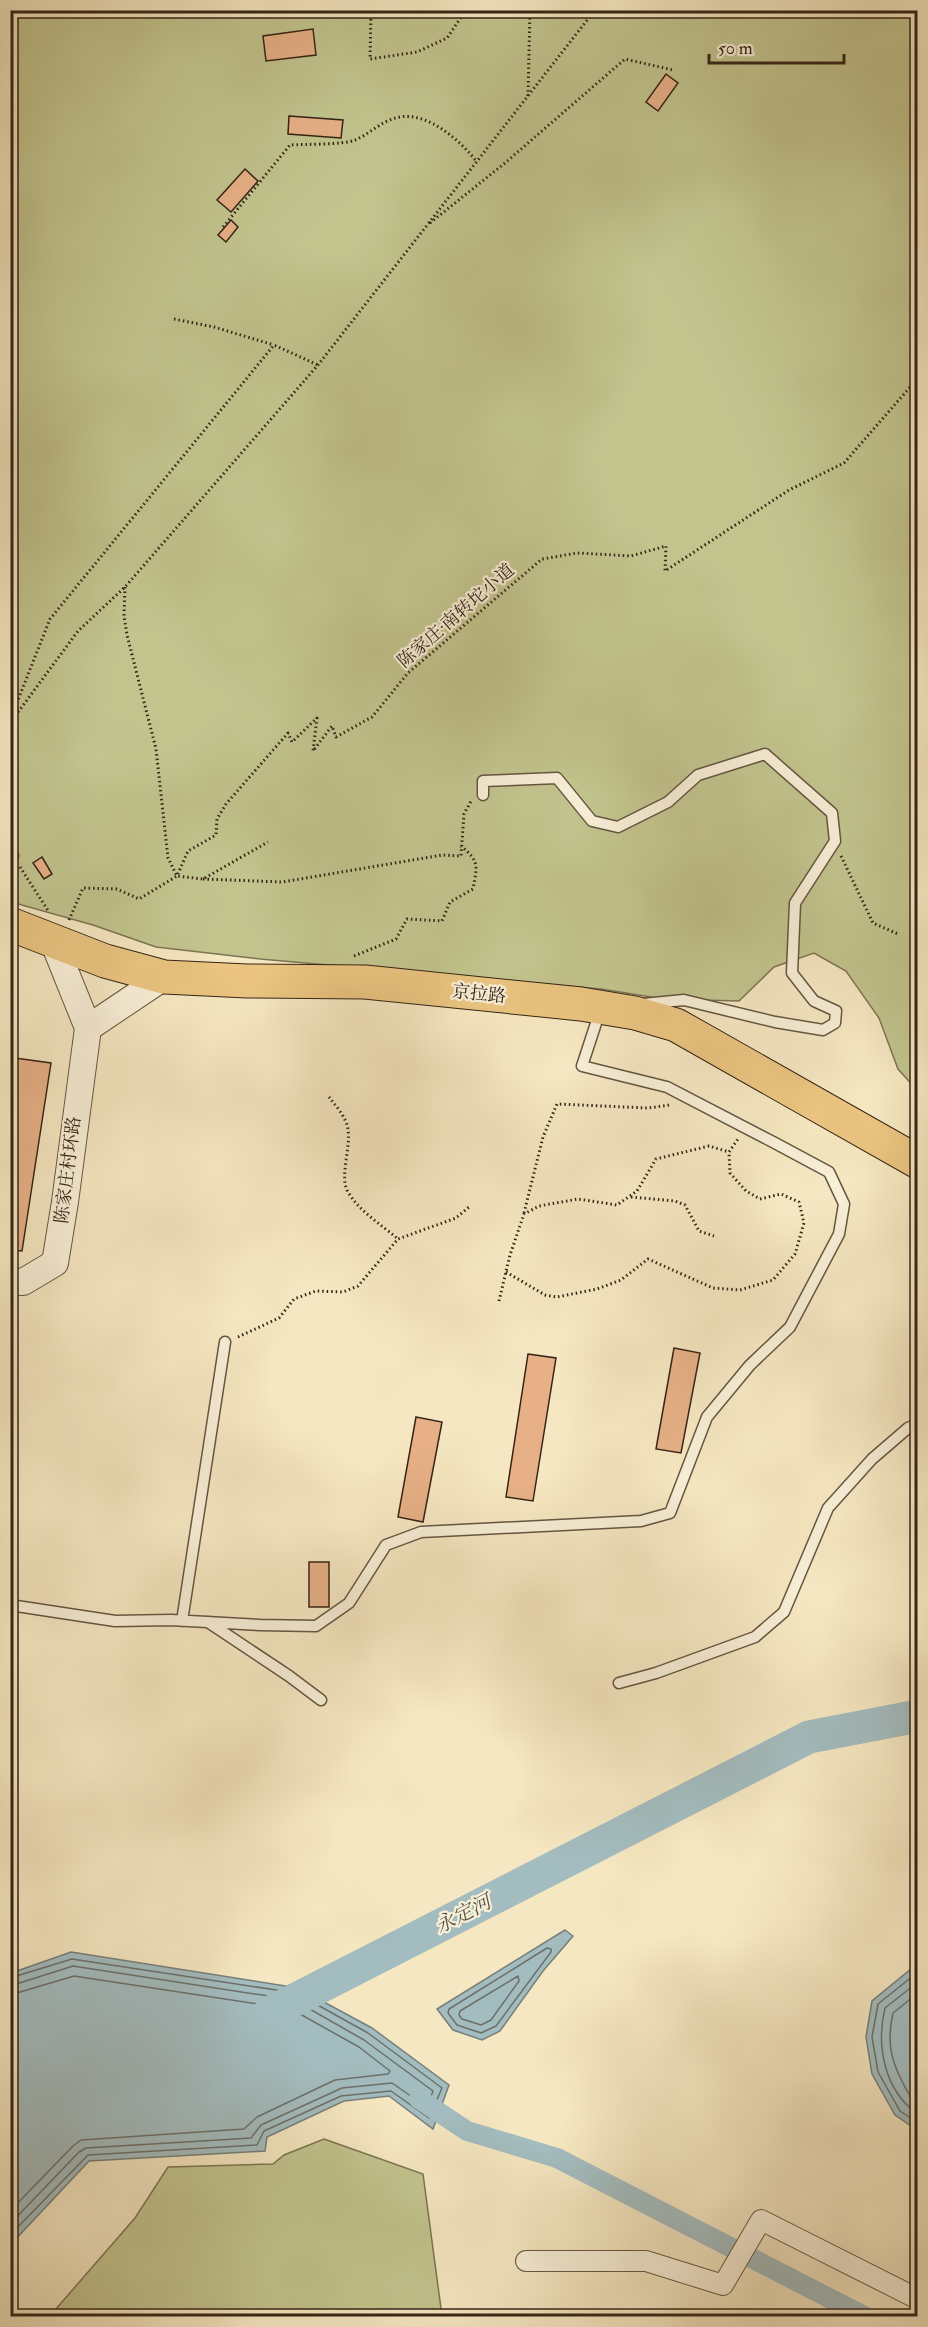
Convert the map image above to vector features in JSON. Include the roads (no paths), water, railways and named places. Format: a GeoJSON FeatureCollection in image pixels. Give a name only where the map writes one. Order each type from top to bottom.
{"type":"FeatureCollection","features":[{"type":"Feature","properties":{"kind":"highway","name":"京拉路"},"geometry":{"type":"LineString","coordinates":[[10,924],[105,961],[164,977],[247,981],[365,982],[601,1007],[635,1013],[676,1025],[918,1162]]}},
{"type":"Feature","properties":{"kind":"street"},"geometry":{"type":"LineString","coordinates":[[62,944],[88,1028],[164,977]]}},
{"type":"Feature","properties":{"kind":"street","name":"陈家庄村环路"},"geometry":{"type":"LineString","coordinates":[[10,1281],[23,1282],[55,1263],[88,1028]]}},
{"type":"Feature","properties":{"kind":"street"},"geometry":{"type":"LineString","coordinates":[[526,2261],[646,2261],[723,2285],[761,2220],[918,2299]]}},
{"type":"Feature","properties":{"kind":"lane"},"geometry":{"type":"LineString","coordinates":[[483,795],[483,781],[556,778],[592,821],[618,826],[669,801],[698,775],[765,754],[832,813],[835,840],[795,903],[792,973],[814,1001],[836,1011],[835,1023],[823,1030],[775,1022],[684,1000],[644,1003],[635,1013]]}},
{"type":"Feature","properties":{"kind":"lane"},"geometry":{"type":"LineString","coordinates":[[10,1605],[115,1621],[316,1626],[349,1603],[386,1545],[421,1532],[641,1521],[670,1513],[707,1417],[750,1365],[790,1327],[839,1234],[844,1204],[830,1172],[667,1087],[582,1066],[601,1007]]}},
{"type":"Feature","properties":{"kind":"lane"},"geometry":{"type":"LineString","coordinates":[[182,1621],[225,1342]]}},
{"type":"Feature","properties":{"kind":"lane"},"geometry":{"type":"LineString","coordinates":[[619,1683],[656,1673],[755,1636],[784,1612],[828,1508],[872,1459],[908,1428],[918,1424]]}},
{"type":"Feature","properties":{"kind":"lane"},"geometry":{"type":"LineString","coordinates":[[208,1622],[321,1700]]}},
{"type":"Feature","properties":{"kind":"water"},"geometry":{"type":"Polygon","coordinates":[[[565,1930],[573,1936],[543,1971],[500,2031],[482,2040],[453,2030],[437,2009],[565,1930]]]}},
{"type":"Feature","properties":{"kind":"water"},"geometry":{"type":"Polygon","coordinates":[[[71,1952],[298,1988],[372,2028],[449,2085],[433,2129],[389,2096],[344,2101],[267,2137],[265,2151],[89,2161],[11,2244],[11,1973],[71,1952]]]}},
{"type":"Feature","properties":{"kind":"water"},"geometry":{"type":"Polygon","coordinates":[[[917,1964],[917,2130],[895,2115],[872,2074],[866,2037],[872,2001],[917,1964]]]}},
{"type":"Feature","properties":{"kind":"waterway","name":"永定河"},"geometry":{"type":"LineString","coordinates":[[269,2013],[809,1737],[918,1716]]}},
{"type":"Feature","properties":{"kind":"waterway"},"geometry":{"type":"LineString","coordinates":[[419,2099],[467,2131],[557,2158],[864,2316]]}}]}
